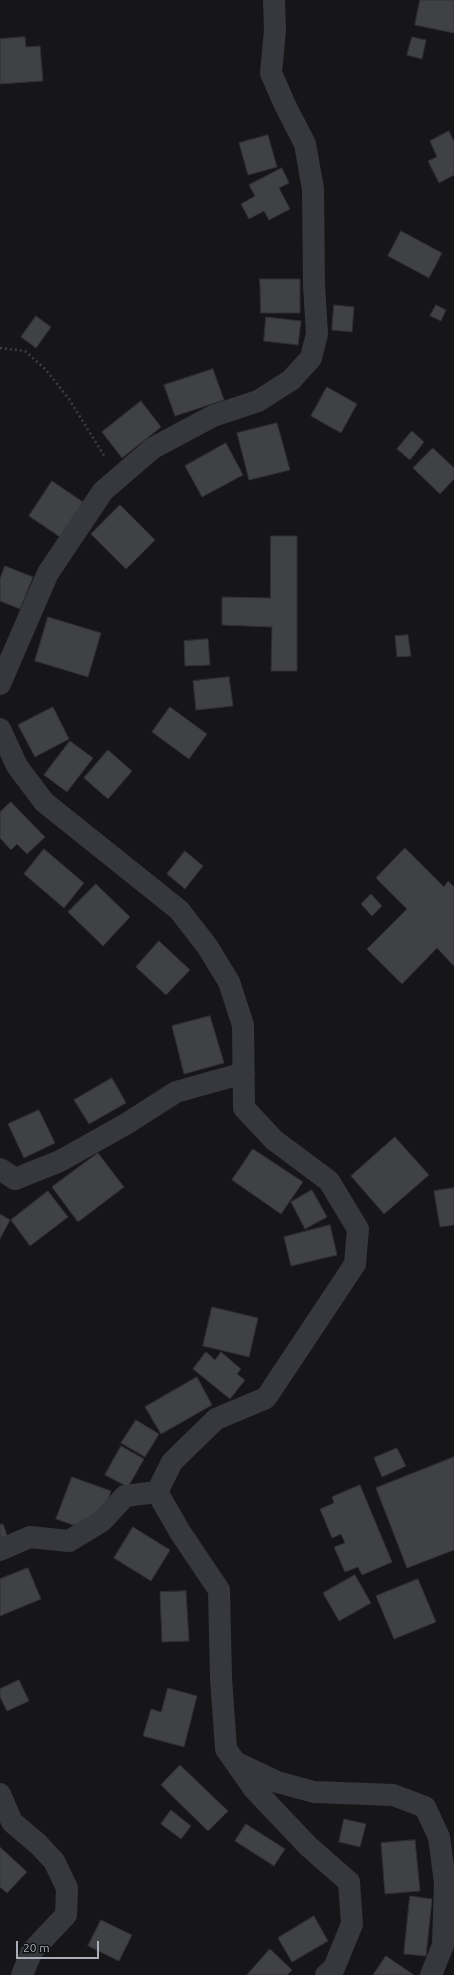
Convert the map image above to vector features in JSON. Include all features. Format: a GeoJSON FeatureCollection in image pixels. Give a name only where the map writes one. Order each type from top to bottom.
{"type":"FeatureCollection","features":[{"type":"Feature","properties":{"kind":"street"},"geometry":{"type":"LineString","coordinates":[[0,684],[48,573],[103,490],[153,448],[213,416],[258,401],[291,380],[311,358],[317,334],[314,285],[313,189],[305,144],[271,73],[275,30],[274,0]]}},
{"type":"Feature","properties":{"kind":"street"},"geometry":{"type":"LineString","coordinates":[[0,729],[17,766],[44,802],[179,910],[207,946],[229,982],[243,1025],[244,1108],[274,1140],[329,1181],[358,1228],[355,1264],[266,1398],[216,1419],[172,1462],[157,1492]]}},
{"type":"Feature","properties":{"kind":"street"},"geometry":{"type":"LineString","coordinates":[[0,1169],[15,1179],[41,1169],[60,1161],[126,1124],[176,1092],[244,1073]]}},
{"type":"Feature","properties":{"kind":"street"},"geometry":{"type":"LineString","coordinates":[[0,1550],[30,1537],[69,1541],[102,1522],[125,1496],[157,1492]]}},
{"type":"Feature","properties":{"kind":"street"},"geometry":{"type":"LineString","coordinates":[[157,1492],[180,1532],[219,1590],[221,1678],[226,1748],[254,1789],[308,1846],[349,1882],[352,1924],[334,1968],[326,1975]]}},
{"type":"Feature","properties":{"kind":"street"},"geometry":{"type":"LineString","coordinates":[[236,1763],[277,1782],[314,1792],[393,1794],[425,1808],[439,1837],[446,1883],[442,1945],[431,1975]]}},
{"type":"Feature","properties":{"kind":"street"},"geometry":{"type":"LineString","coordinates":[[0,1794],[12,1822],[38,1844],[54,1861],[67,1888],[66,1915],[32,1951],[22,1975]]}},
{"type":"Feature","properties":{"kind":"path"},"geometry":{"type":"LineString","coordinates":[[0,348],[25,351],[46,370],[69,399],[118,478]]}},
{"type":"Feature","properties":{"kind":"building"},"geometry":{"type":"Polygon","coordinates":[[[420,0],[454,0],[454,33],[415,25],[420,0]]]}},
{"type":"Feature","properties":{"kind":"building"},"geometry":{"type":"Polygon","coordinates":[[[25,37],[26,47],[40,46],[43,81],[0,84],[0,39],[25,37]]]}},
{"type":"Feature","properties":{"kind":"building"},"geometry":{"type":"Polygon","coordinates":[[[412,37],[426,40],[422,59],[407,55],[412,37]]]}},
{"type":"Feature","properties":{"kind":"building"},"geometry":{"type":"Polygon","coordinates":[[[449,131],[454,142],[454,175],[439,183],[428,161],[437,157],[430,141],[449,131]]]}},
{"type":"Feature","properties":{"kind":"building"},"geometry":{"type":"Polygon","coordinates":[[[268,135],[277,167],[248,175],[239,143],[268,135]]]}},
{"type":"Feature","properties":{"kind":"building"},"geometry":{"type":"Polygon","coordinates":[[[282,168],[289,183],[279,188],[290,209],[269,220],[264,211],[249,219],[241,204],[255,196],[249,185],[282,168]]]}},
{"type":"Feature","properties":{"kind":"building"},"geometry":{"type":"Polygon","coordinates":[[[401,231],[442,253],[429,278],[388,256],[401,231]]]}},
{"type":"Feature","properties":{"kind":"building"},"geometry":{"type":"Polygon","coordinates":[[[260,279],[300,279],[300,313],[261,313],[260,279]]]}},
{"type":"Feature","properties":{"kind":"building"},"geometry":{"type":"Polygon","coordinates":[[[334,305],[354,307],[352,332],[332,330],[334,305]]]}},
{"type":"Feature","properties":{"kind":"building"},"geometry":{"type":"Polygon","coordinates":[[[436,305],[446,310],[441,321],[430,316],[436,305]]]}},
{"type":"Feature","properties":{"kind":"building"},"geometry":{"type":"Polygon","coordinates":[[[36,316],[51,327],[36,348],[21,337],[36,316]]]}},
{"type":"Feature","properties":{"kind":"building"},"geometry":{"type":"Polygon","coordinates":[[[266,317],[301,321],[298,345],[264,341],[266,317]]]}},
{"type":"Feature","properties":{"kind":"building"},"geometry":{"type":"Polygon","coordinates":[[[213,369],[224,400],[175,416],[164,385],[213,369]]]}},
{"type":"Feature","properties":{"kind":"building"},"geometry":{"type":"Polygon","coordinates":[[[327,387],[357,404],[341,433],[311,416],[327,387]]]}},
{"type":"Feature","properties":{"kind":"building"},"geometry":{"type":"Polygon","coordinates":[[[141,401],[161,427],[122,458],[102,432],[141,401]]]}},
{"type":"Feature","properties":{"kind":"building"},"geometry":{"type":"Polygon","coordinates":[[[277,423],[290,470],[249,480],[237,433],[277,423]]]}},
{"type":"Feature","properties":{"kind":"building"},"geometry":{"type":"Polygon","coordinates":[[[412,431],[424,442],[410,460],[397,449],[412,431]]]}},
{"type":"Feature","properties":{"kind":"building"},"geometry":{"type":"Polygon","coordinates":[[[226,443],[243,475],[202,497],[185,466],[226,443]]]}},
{"type":"Feature","properties":{"kind":"building"},"geometry":{"type":"Polygon","coordinates":[[[433,448],[454,468],[454,479],[440,494],[413,468],[433,448]]]}},
{"type":"Feature","properties":{"kind":"building"},"geometry":{"type":"Polygon","coordinates":[[[52,481],[83,502],[60,537],[29,516],[52,481]]]}},
{"type":"Feature","properties":{"kind":"building"},"geometry":{"type":"Polygon","coordinates":[[[120,505],[155,540],[126,569],[91,534],[120,505]]]}},
{"type":"Feature","properties":{"kind":"building"},"geometry":{"type":"Polygon","coordinates":[[[271,536],[297,536],[297,671],[271,671],[272,627],[222,625],[222,597],[270,598],[271,536]]]}},
{"type":"Feature","properties":{"kind":"building"},"geometry":{"type":"Polygon","coordinates":[[[5,566],[33,577],[20,609],[0,601],[0,579],[5,566]]]}},
{"type":"Feature","properties":{"kind":"building"},"geometry":{"type":"Polygon","coordinates":[[[48,617],[101,633],[88,677],[35,661],[48,617]]]}},
{"type":"Feature","properties":{"kind":"building"},"geometry":{"type":"Polygon","coordinates":[[[408,635],[411,656],[397,657],[395,636],[408,635]]]}},
{"type":"Feature","properties":{"kind":"building"},"geometry":{"type":"Polygon","coordinates":[[[208,639],[210,665],[185,666],[184,641],[208,639]]]}},
{"type":"Feature","properties":{"kind":"building"},"geometry":{"type":"Polygon","coordinates":[[[229,677],[233,706],[196,710],[193,681],[229,677]]]}},
{"type":"Feature","properties":{"kind":"building"},"geometry":{"type":"Polygon","coordinates":[[[53,707],[69,739],[35,757],[18,725],[53,707]]]}},
{"type":"Feature","properties":{"kind":"building"},"geometry":{"type":"Polygon","coordinates":[[[170,707],[207,734],[189,759],[152,732],[170,707]]]}},
{"type":"Feature","properties":{"kind":"building"},"geometry":{"type":"Polygon","coordinates":[[[70,741],[93,758],[67,792],[44,775],[70,741]]]}},
{"type":"Feature","properties":{"kind":"building"},"geometry":{"type":"Polygon","coordinates":[[[108,750],[132,771],[108,799],[84,778],[108,750]]]}},
{"type":"Feature","properties":{"kind":"building"},"geometry":{"type":"Polygon","coordinates":[[[11,802],[45,837],[27,854],[17,844],[11,850],[0,838],[0,812],[11,802]]]}},
{"type":"Feature","properties":{"kind":"building"},"geometry":{"type":"Polygon","coordinates":[[[405,848],[444,887],[448,881],[454,887],[454,966],[437,948],[402,984],[367,949],[407,909],[376,878],[405,848]]]}},
{"type":"Feature","properties":{"kind":"building"},"geometry":{"type":"Polygon","coordinates":[[[44,849],[84,883],[64,908],[24,874],[44,849]]]}},
{"type":"Feature","properties":{"kind":"building"},"geometry":{"type":"Polygon","coordinates":[[[185,851],[203,866],[185,889],[167,874],[185,851]]]}},
{"type":"Feature","properties":{"kind":"building"},"geometry":{"type":"Polygon","coordinates":[[[96,884],[130,917],[103,946],[68,912],[96,884]]]}},
{"type":"Feature","properties":{"kind":"building"},"geometry":{"type":"Polygon","coordinates":[[[371,894],[382,906],[372,916],[361,904],[371,894]]]}},
{"type":"Feature","properties":{"kind":"building"},"geometry":{"type":"Polygon","coordinates":[[[159,941],[190,970],[166,995],[136,967],[159,941]]]}},
{"type":"Feature","properties":{"kind":"building"},"geometry":{"type":"Polygon","coordinates":[[[210,1016],[224,1063],[184,1074],[172,1026],[210,1016]]]}},
{"type":"Feature","properties":{"kind":"building"},"geometry":{"type":"Polygon","coordinates":[[[112,1078],[126,1103],[89,1124],[74,1100],[112,1078]]]}},
{"type":"Feature","properties":{"kind":"building"},"geometry":{"type":"Polygon","coordinates":[[[39,1110],[55,1143],[24,1158],[8,1124],[39,1110]]]}},
{"type":"Feature","properties":{"kind":"building"},"geometry":{"type":"Polygon","coordinates":[[[395,1137],[429,1175],[384,1214],[351,1176],[395,1137]]]}},
{"type":"Feature","properties":{"kind":"building"},"geometry":{"type":"Polygon","coordinates":[[[253,1149],[303,1182],[281,1214],[232,1180],[253,1149]]]}},
{"type":"Feature","properties":{"kind":"building"},"geometry":{"type":"Polygon","coordinates":[[[98,1153],[124,1187],[78,1222],[52,1187],[98,1153]]]}},
{"type":"Feature","properties":{"kind":"building"},"geometry":{"type":"Polygon","coordinates":[[[454,1188],[454,1225],[440,1227],[434,1191],[454,1188]]]}},
{"type":"Feature","properties":{"kind":"building"},"geometry":{"type":"Polygon","coordinates":[[[312,1190],[327,1217],[305,1229],[291,1202],[312,1190]]]}},
{"type":"Feature","properties":{"kind":"building"},"geometry":{"type":"Polygon","coordinates":[[[48,1191],[68,1217],[30,1246],[11,1220],[48,1191]]]}},
{"type":"Feature","properties":{"kind":"building"},"geometry":{"type":"Polygon","coordinates":[[[0,1214],[10,1220],[0,1239],[0,1214]]]}},
{"type":"Feature","properties":{"kind":"building"},"geometry":{"type":"Polygon","coordinates":[[[330,1225],[337,1255],[291,1266],[284,1237],[330,1225]]]}},
{"type":"Feature","properties":{"kind":"building"},"geometry":{"type":"Polygon","coordinates":[[[212,1307],[258,1318],[249,1357],[203,1346],[212,1307]]]}},
{"type":"Feature","properties":{"kind":"building"},"geometry":{"type":"Polygon","coordinates":[[[206,1352],[215,1360],[221,1352],[241,1369],[237,1374],[245,1380],[230,1399],[193,1369],[206,1352]]]}},
{"type":"Feature","properties":{"kind":"building"},"geometry":{"type":"Polygon","coordinates":[[[197,1377],[212,1405],[161,1434],[145,1407],[197,1377]]]}},
{"type":"Feature","properties":{"kind":"building"},"geometry":{"type":"Polygon","coordinates":[[[136,1420],[159,1434],[145,1457],[121,1443],[136,1420]]]}},
{"type":"Feature","properties":{"kind":"building"},"geometry":{"type":"Polygon","coordinates":[[[121,1446],[144,1459],[128,1487],[105,1475],[121,1446]]]}},
{"type":"Feature","properties":{"kind":"building"},"geometry":{"type":"Polygon","coordinates":[[[397,1448],[406,1466],[382,1477],[374,1458],[397,1448]]]}},
{"type":"Feature","properties":{"kind":"building"},"geometry":{"type":"Polygon","coordinates":[[[454,1457],[454,1550],[407,1568],[376,1488],[454,1457]]]}},
{"type":"Feature","properties":{"kind":"building"},"geometry":{"type":"Polygon","coordinates":[[[72,1477],[111,1491],[96,1533],[56,1519],[72,1477]]]}},
{"type":"Feature","properties":{"kind":"building"},"geometry":{"type":"Polygon","coordinates":[[[360,1485],[392,1562],[362,1575],[358,1567],[345,1572],[334,1547],[345,1543],[341,1534],[332,1538],[320,1509],[334,1503],[332,1497],[360,1485]]]}},
{"type":"Feature","properties":{"kind":"building"},"geometry":{"type":"Polygon","coordinates":[[[3,1524],[11,1547],[0,1551],[0,1525],[3,1524]]]}},
{"type":"Feature","properties":{"kind":"building"},"geometry":{"type":"Polygon","coordinates":[[[133,1527],[170,1550],[151,1581],[114,1558],[133,1527]]]}},
{"type":"Feature","properties":{"kind":"building"},"geometry":{"type":"Polygon","coordinates":[[[28,1568],[41,1599],[0,1616],[0,1579],[28,1568]]]}},
{"type":"Feature","properties":{"kind":"building"},"geometry":{"type":"Polygon","coordinates":[[[355,1575],[371,1603],[339,1621],[323,1593],[355,1575]]]}},
{"type":"Feature","properties":{"kind":"building"},"geometry":{"type":"Polygon","coordinates":[[[418,1579],[436,1622],[394,1639],[376,1596],[418,1579]]]}},
{"type":"Feature","properties":{"kind":"building"},"geometry":{"type":"Polygon","coordinates":[[[186,1591],[189,1641],[162,1642],[160,1592],[186,1591]]]}},
{"type":"Feature","properties":{"kind":"building"},"geometry":{"type":"Polygon","coordinates":[[[19,1680],[29,1701],[7,1711],[0,1697],[0,1689],[19,1680]]]}},
{"type":"Feature","properties":{"kind":"building"},"geometry":{"type":"Polygon","coordinates":[[[168,1688],[197,1696],[184,1747],[143,1736],[151,1709],[161,1712],[168,1688]]]}},
{"type":"Feature","properties":{"kind":"building"},"geometry":{"type":"Polygon","coordinates":[[[180,1765],[228,1811],[208,1831],[161,1785],[180,1765]]]}},
{"type":"Feature","properties":{"kind":"building"},"geometry":{"type":"Polygon","coordinates":[[[171,1810],[191,1826],[181,1839],[161,1824],[171,1810]]]}},
{"type":"Feature","properties":{"kind":"building"},"geometry":{"type":"Polygon","coordinates":[[[344,1819],[366,1824],[360,1847],[339,1842],[344,1819]]]}},
{"type":"Feature","properties":{"kind":"building"},"geometry":{"type":"Polygon","coordinates":[[[246,1824],[285,1849],[274,1866],[235,1841],[246,1824]]]}},
{"type":"Feature","properties":{"kind":"building"},"geometry":{"type":"Polygon","coordinates":[[[415,1840],[420,1891],[385,1894],[381,1843],[415,1840]]]}},
{"type":"Feature","properties":{"kind":"building"},"geometry":{"type":"Polygon","coordinates":[[[0,1847],[27,1872],[7,1893],[0,1887],[0,1847]]]}},
{"type":"Feature","properties":{"kind":"building"},"geometry":{"type":"Polygon","coordinates":[[[410,1896],[432,1899],[426,1956],[404,1954],[410,1896]]]}},
{"type":"Feature","properties":{"kind":"building"},"geometry":{"type":"Polygon","coordinates":[[[314,1916],[328,1941],[292,1962],[278,1938],[314,1916]]]}},
{"type":"Feature","properties":{"kind":"building"},"geometry":{"type":"Polygon","coordinates":[[[101,1920],[132,1935],[119,1961],[88,1946],[101,1920]]]}},
{"type":"Feature","properties":{"kind":"building"},"geometry":{"type":"Polygon","coordinates":[[[270,1949],[292,1970],[287,1975],[247,1975],[270,1949]]]}},
{"type":"Feature","properties":{"kind":"building"},"geometry":{"type":"Polygon","coordinates":[[[386,1956],[414,1975],[373,1975],[386,1956]]]}}]}
